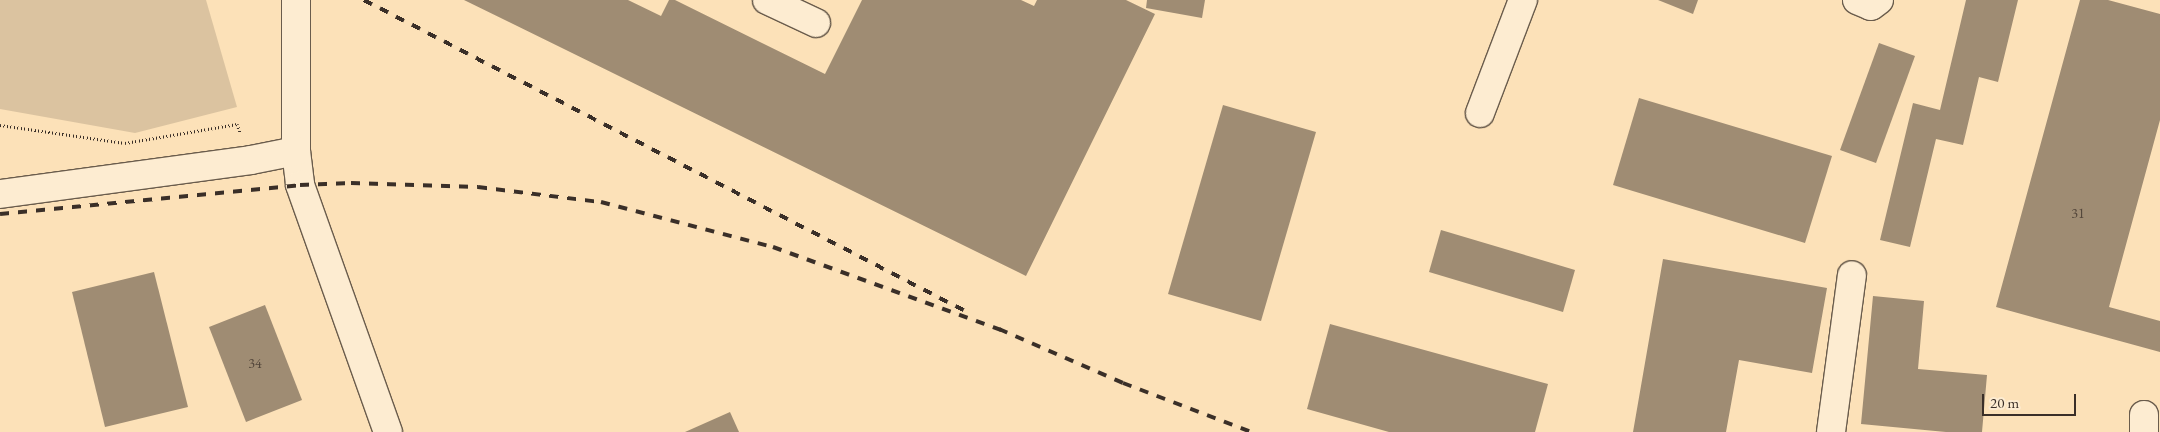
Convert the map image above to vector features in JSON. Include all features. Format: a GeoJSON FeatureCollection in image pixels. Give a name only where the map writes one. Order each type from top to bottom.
{"type":"FeatureCollection","features":[{"type":"Feature","properties":{"kind":"street"},"geometry":{"type":"LineString","coordinates":[[296,0],[296,150],[300,185],[388,432]]}},
{"type":"Feature","properties":{"kind":"street"},"geometry":{"type":"LineString","coordinates":[[767,0],[816,23]]}},
{"type":"Feature","properties":{"kind":"street"},"geometry":{"type":"LineString","coordinates":[[1480,113],[1523,0]]}},
{"type":"Feature","properties":{"kind":"street"},"geometry":{"type":"LineString","coordinates":[[1857,0],[1871,6],[1879,0]]}},
{"type":"Feature","properties":{"kind":"street"},"geometry":{"type":"LineString","coordinates":[[0,194],[251,160],[296,150]]}},
{"type":"Feature","properties":{"kind":"street"},"geometry":{"type":"LineString","coordinates":[[1831,432],[1852,275]]}},
{"type":"Feature","properties":{"kind":"path"},"geometry":{"type":"LineString","coordinates":[[0,125],[125,143],[237,124],[251,160]]}},
{"type":"Feature","properties":{"kind":"shaded area"},"geometry":{"type":"Polygon","coordinates":[[[0,0],[206,0],[237,107],[135,133],[0,109],[0,0]]]}},
{"type":"Feature","properties":{"kind":"building"},"geometry":{"type":"Polygon","coordinates":[[[464,0],[628,0],[661,16],[669,0],[675,0],[825,74],[862,0],[1021,0],[1034,6],[1037,0],[1126,0],[1155,14],[1026,276],[464,0]]]}},
{"type":"Feature","properties":{"kind":"building"},"geometry":{"type":"Polygon","coordinates":[[[1147,0],[1205,0],[1202,18],[1146,8],[1147,0]]]}},
{"type":"Feature","properties":{"kind":"building"},"geometry":{"type":"Polygon","coordinates":[[[1658,0],[1698,0],[1693,14],[1658,0]]]}},
{"type":"Feature","properties":{"kind":"building"},"geometry":{"type":"Polygon","coordinates":[[[1966,0],[2018,0],[1998,82],[1979,77],[1963,145],[1936,139],[1910,247],[1880,240],[1913,103],[1940,110],[1966,0]]]}},
{"type":"Feature","properties":{"kind":"building"},"geometry":{"type":"Polygon","coordinates":[[[2080,0],[2108,0],[2160,14],[2160,120],[2109,307],[2160,321],[2160,352],[1996,307],[2080,0]]]}},
{"type":"Feature","properties":{"kind":"building"},"geometry":{"type":"Polygon","coordinates":[[[1879,43],[1915,56],[1876,163],[1840,150],[1879,43]]]}},
{"type":"Feature","properties":{"kind":"building"},"geometry":{"type":"Polygon","coordinates":[[[1639,98],[1832,156],[1805,243],[1613,185],[1639,98]]]}},
{"type":"Feature","properties":{"kind":"building"},"geometry":{"type":"Polygon","coordinates":[[[1223,105],[1316,132],[1261,321],[1168,294],[1223,105]]]}},
{"type":"Feature","properties":{"kind":"building"},"geometry":{"type":"Polygon","coordinates":[[[1441,230],[1575,270],[1563,312],[1429,272],[1441,230]]]}},
{"type":"Feature","properties":{"kind":"building"},"geometry":{"type":"Polygon","coordinates":[[[1663,259],[1827,288],[1812,373],[1739,360],[1726,432],[1633,432],[1663,259]]]}},
{"type":"Feature","properties":{"kind":"building"},"geometry":{"type":"Polygon","coordinates":[[[154,272],[188,407],[105,427],[72,292],[154,272]]]}},
{"type":"Feature","properties":{"kind":"building"},"geometry":{"type":"Polygon","coordinates":[[[1873,296],[1924,301],[1918,369],[1987,375],[1982,432],[1946,432],[1861,424],[1873,296]]]}},
{"type":"Feature","properties":{"kind":"building"},"geometry":{"type":"Polygon","coordinates":[[[265,305],[302,400],[246,422],[209,327],[265,305]]]}},
{"type":"Feature","properties":{"kind":"building"},"geometry":{"type":"Polygon","coordinates":[[[1330,324],[1548,384],[1535,432],[1389,432],[1307,409],[1330,324]]]}},
{"type":"Feature","properties":{"kind":"building"},"geometry":{"type":"Polygon","coordinates":[[[730,412],[739,432],[685,432],[730,412]]]}},
{"type":"Feature","properties":{"kind":"railway"},"geometry":{"type":"LineString","coordinates":[[364,0],[965,311]]}},
{"type":"Feature","properties":{"kind":"railway"},"geometry":{"type":"LineString","coordinates":[[0,214],[300,185],[351,183],[478,187],[601,202],[773,247],[1004,331]]}},
{"type":"Feature","properties":{"kind":"railway"},"geometry":{"type":"LineString","coordinates":[[999,329],[1123,383],[1251,432]]}}]}
